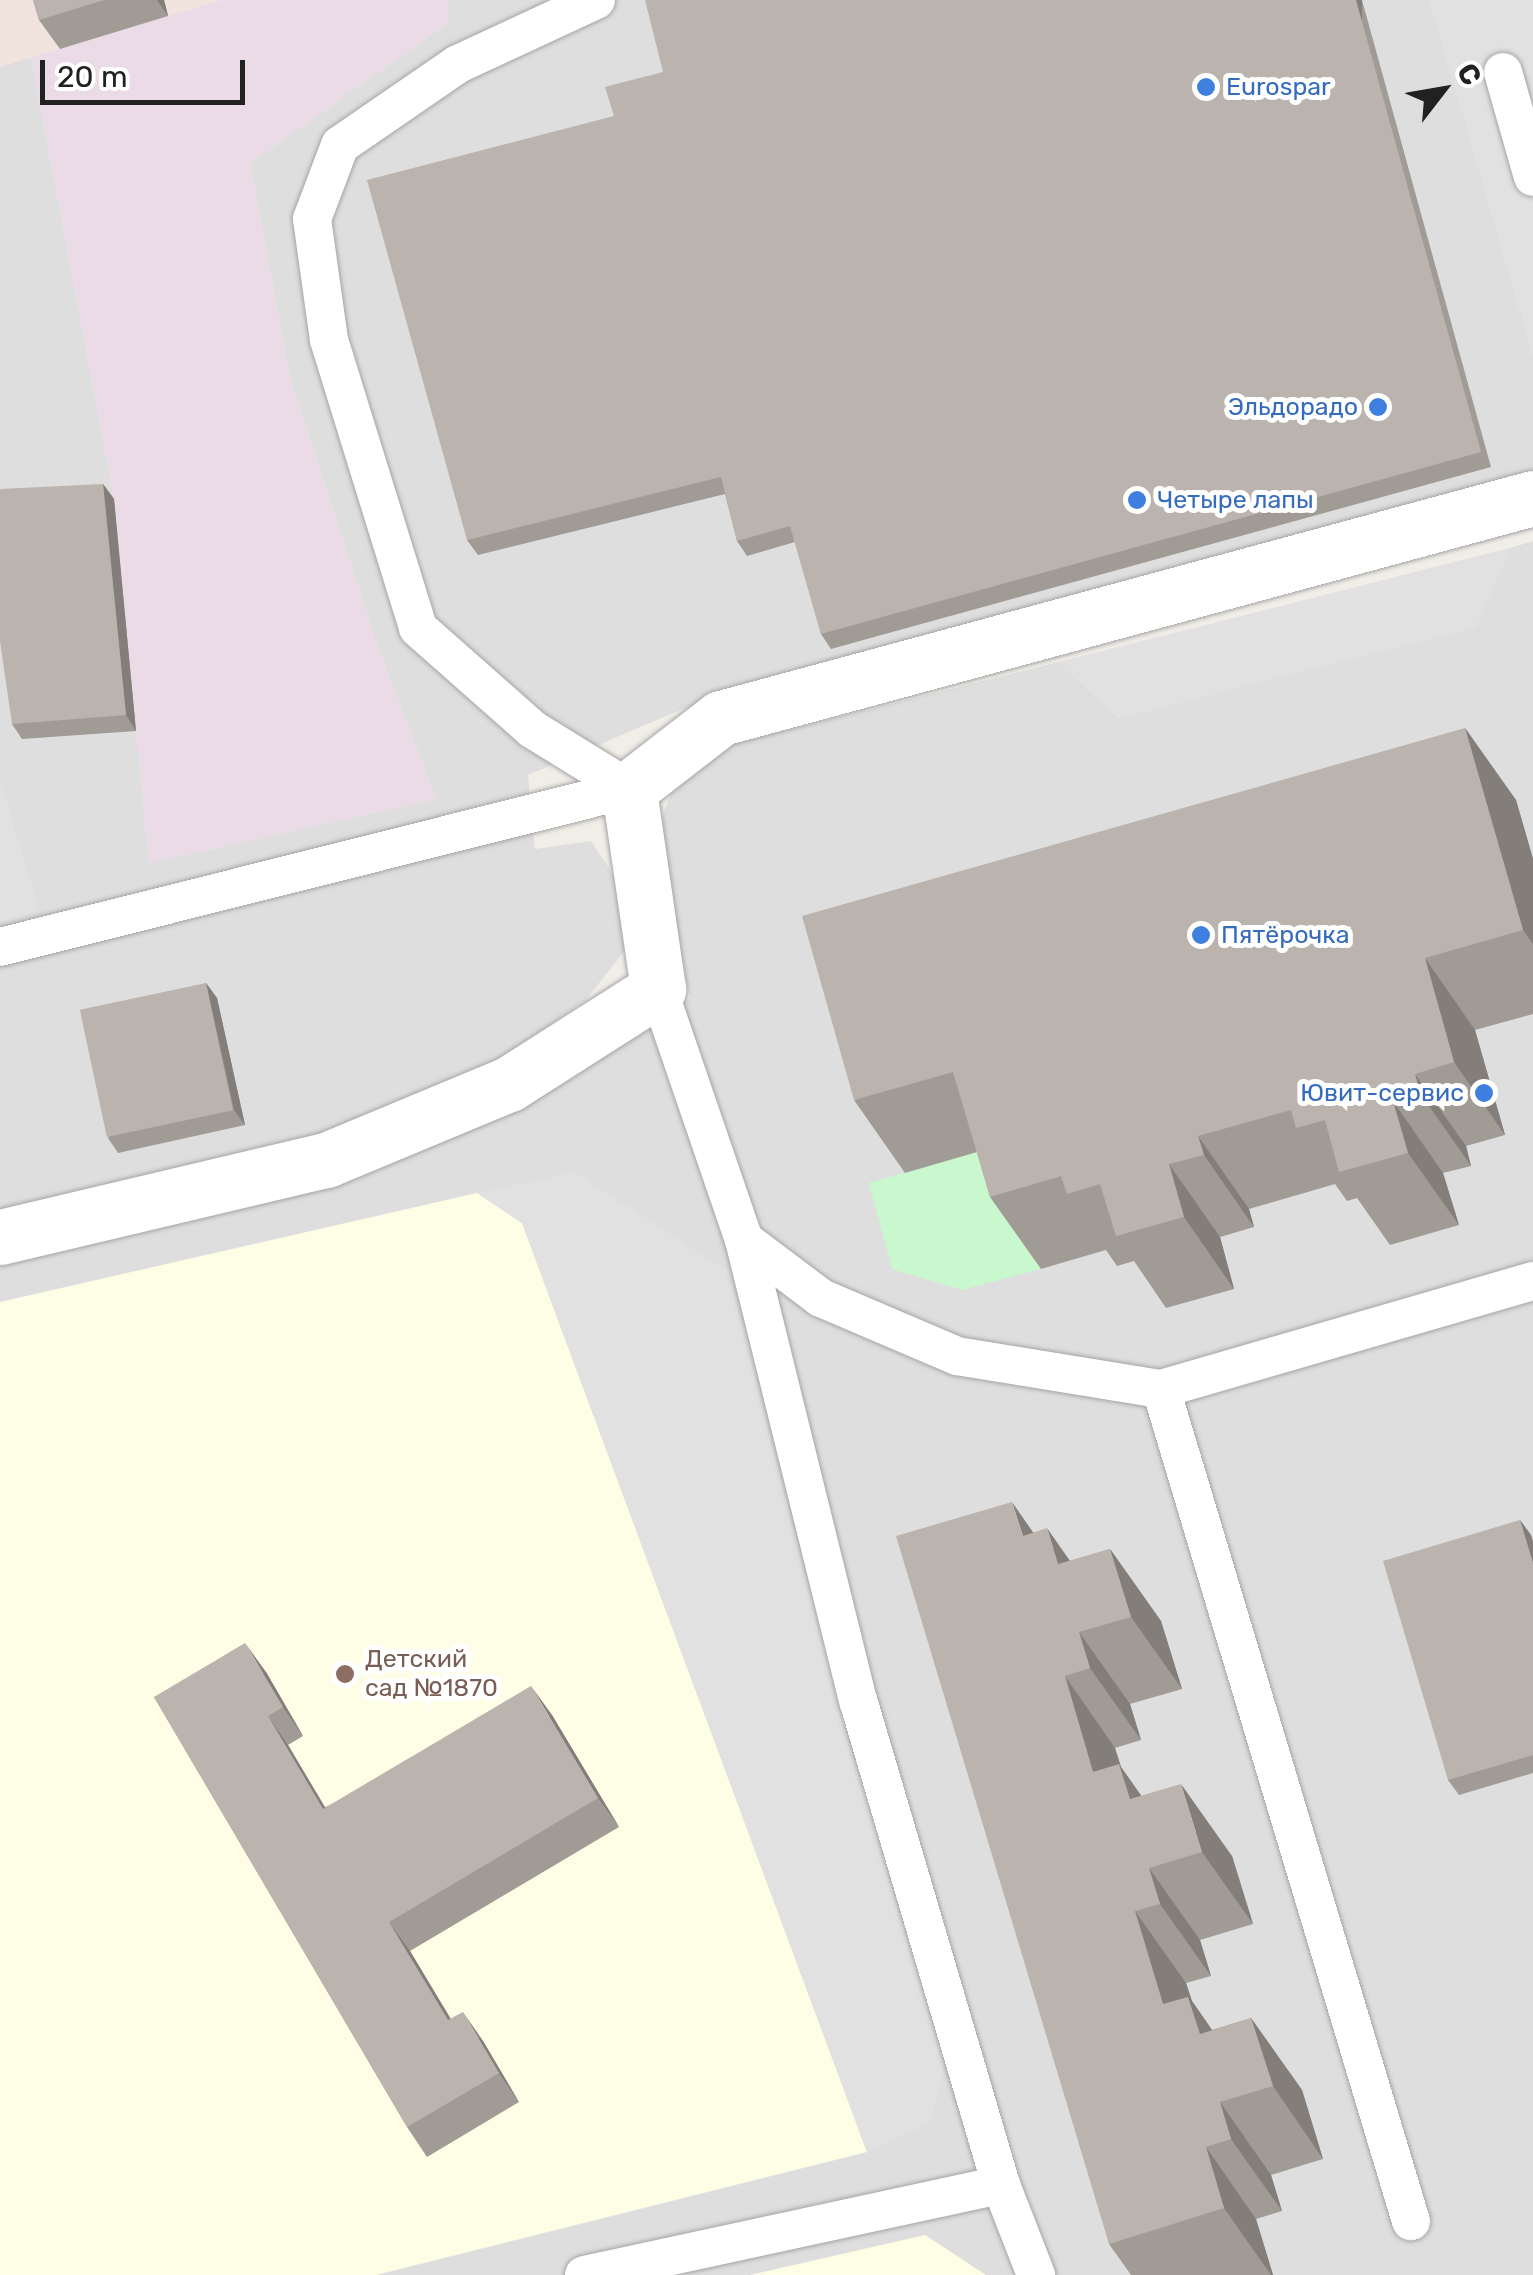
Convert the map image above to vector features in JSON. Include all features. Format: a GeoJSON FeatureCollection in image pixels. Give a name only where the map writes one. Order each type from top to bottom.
{"type":"FeatureCollection","features":[{"type":"Feature","properties":{"kind":"street"},"geometry":{"type":"LineString","coordinates":[[0,1237],[326,1160],[509,1084],[658,989],[629,789],[722,718],[1533,498]]}},
{"type":"Feature","properties":{"kind":"lane"},"geometry":{"type":"LineString","coordinates":[[596,0],[458,64],[340,144],[312,220],[329,340],[418,628],[532,729],[629,789]]}},
{"type":"Feature","properties":{"kind":"lane"},"geometry":{"type":"LineString","coordinates":[[1503,72],[1533,177]]}},
{"type":"Feature","properties":{"kind":"lane"},"geometry":{"type":"LineString","coordinates":[[0,946],[629,789]]}},
{"type":"Feature","properties":{"kind":"lane"},"geometry":{"type":"LineString","coordinates":[[658,989],[744,1240],[858,1703],[1001,2185],[1036,2275]]}},
{"type":"Feature","properties":{"kind":"lane"},"geometry":{"type":"LineString","coordinates":[[744,1240],[821,1298],[956,1356],[1161,1389],[1533,1281]]}},
{"type":"Feature","properties":{"kind":"lane"},"geometry":{"type":"LineString","coordinates":[[1161,1389],[1411,2221]]}},
{"type":"Feature","properties":{"kind":"lane"},"geometry":{"type":"LineString","coordinates":[[584,2275],[1001,2185]]}},
{"type":"Feature","properties":{"kind":"shaded area"},"geometry":{"type":"Polygon","coordinates":[[[0,0],[221,0],[0,67],[0,0]]]}},
{"type":"Feature","properties":{"kind":"shaded area"},"geometry":{"type":"Polygon","coordinates":[[[221,0],[448,0],[448,23],[250,163],[290,378],[376,642],[436,799],[149,863],[114,499],[31,57],[221,0]]]}},
{"type":"Feature","properties":{"kind":"shaded area"},"geometry":{"type":"Polygon","coordinates":[[[448,0],[1430,0],[1533,354],[1533,478],[687,707],[528,775],[535,849],[591,841],[622,888],[625,950],[586,1000],[494,1063],[317,1140],[0,1214],[0,67],[31,57],[114,499],[149,863],[436,799],[376,642],[290,378],[250,163],[448,23],[448,0]]]}},
{"type":"Feature","properties":{"kind":"shaded area"},"geometry":{"type":"Polygon","coordinates":[[[1430,0],[1533,0],[1533,354],[1430,0]]]}},
{"type":"Feature","properties":{"kind":"shaded area"},"geometry":{"type":"Polygon","coordinates":[[[1533,541],[1533,2275],[0,2275],[0,1264],[314,1191],[521,1106],[690,998],[656,833],[680,770],[724,746],[1059,662],[1118,718],[1475,627],[1510,548],[1533,541]]]}},
{"type":"Feature","properties":{"kind":"shaded area"},"geometry":{"type":"Polygon","coordinates":[[[1510,548],[1476,627],[1118,718],[1059,662],[1510,548]]]}},
{"type":"Feature","properties":{"kind":"shaded area"},"geometry":{"type":"Polygon","coordinates":[[[0,779],[39,910],[0,922],[0,779]]]}},
{"type":"Feature","properties":{"kind":"shaded area"},"geometry":{"type":"Polygon","coordinates":[[[575,1172],[727,1271],[808,1586],[947,2053],[930,2123],[867,2152],[522,1223],[477,1193],[575,1172]]]}},
{"type":"Feature","properties":{"kind":"shaded area","name":"Детский сад №1870"},"geometry":{"type":"Polygon","coordinates":[[[477,1193],[522,1223],[867,2152],[376,2275],[0,2275],[0,1302],[477,1193]]]}},
{"type":"Feature","properties":{"kind":"shaded area"},"geometry":{"type":"Polygon","coordinates":[[[925,2235],[986,2275],[750,2275],[925,2235]]]}},
{"type":"Feature","properties":{"kind":"green space"},"geometry":{"type":"Polygon","coordinates":[[[1004,1144],[1041,1269],[962,1290],[892,1269],[869,1183],[1004,1144]]]}},
{"type":"Feature","properties":{"kind":"building"},"geometry":{"type":"Polygon","coordinates":[[[33,0],[104,0],[39,20],[33,0]]]}},
{"type":"Feature","properties":{"kind":"building"},"geometry":{"type":"Polygon","coordinates":[[[645,0],[1356,0],[1481,452],[821,634],[790,526],[737,541],[721,477],[467,540],[367,180],[614,116],[605,87],[663,72],[645,0]]]}},
{"type":"Feature","properties":{"kind":"building"},"geometry":{"type":"Polygon","coordinates":[[[103,484],[126,715],[12,724],[0,641],[0,489],[103,484]]]}},
{"type":"Feature","properties":{"kind":"building"},"geometry":{"type":"Polygon","coordinates":[[[1465,728],[1523,930],[1425,958],[1454,1062],[1415,1074],[1420,1093],[1393,1101],[1408,1153],[1339,1172],[1325,1120],[1296,1128],[1291,1110],[1198,1136],[1204,1155],[1169,1164],[1184,1217],[1116,1236],[1100,1184],[1067,1194],[1061,1176],[990,1197],[953,1072],[854,1100],[802,916],[1465,728]]]}},
{"type":"Feature","properties":{"kind":"building"},"geometry":{"type":"Polygon","coordinates":[[[206,983],[233,1110],[107,1137],[80,1010],[206,983]]]}},
{"type":"Feature","properties":{"kind":"building"},"geometry":{"type":"Polygon","coordinates":[[[1012,1502],[1023,1536],[1047,1528],[1058,1564],[1110,1549],[1131,1617],[1079,1632],[1090,1668],[1065,1676],[1093,1772],[1119,1764],[1130,1799],[1181,1784],[1202,1852],[1149,1868],[1160,1904],[1135,1911],[1163,2004],[1188,1997],[1200,2034],[1251,2018],[1273,2086],[1220,2102],[1231,2139],[1206,2147],[1224,2208],[1109,2244],[896,1536],[1012,1502]]]}},
{"type":"Feature","properties":{"kind":"building"},"geometry":{"type":"Polygon","coordinates":[[[1520,1520],[1533,1563],[1533,1755],[1448,1780],[1383,1561],[1520,1520]]]}},
{"type":"Feature","properties":{"kind":"building"},"geometry":{"type":"Polygon","coordinates":[[[245,1643],[283,1707],[268,1716],[323,1809],[531,1686],[598,1798],[389,1922],[448,2020],[463,2012],[499,2073],[407,2127],[154,1697],[245,1643]]]}},
{"type":"Feature","properties":{"kind":"place","name":"Eurospar"},"geometry":{"type":"Point","coordinates":[1206,87]}},
{"type":"Feature","properties":{"kind":"place","name":"Эльдорадо"},"geometry":{"type":"Point","coordinates":[1378,407]}},
{"type":"Feature","properties":{"kind":"place","name":"Четыре лапы"},"geometry":{"type":"Point","coordinates":[1137,500]}},
{"type":"Feature","properties":{"kind":"place","name":"Пятёрочка"},"geometry":{"type":"Point","coordinates":[1201,935]}},
{"type":"Feature","properties":{"kind":"place","name":"Ювит-сервис"},"geometry":{"type":"Point","coordinates":[1484,1093]}},
{"type":"Feature","properties":{"kind":"place","name":"Детский сад №1870"},"geometry":{"type":"Point","coordinates":[345,1674]}}]}
